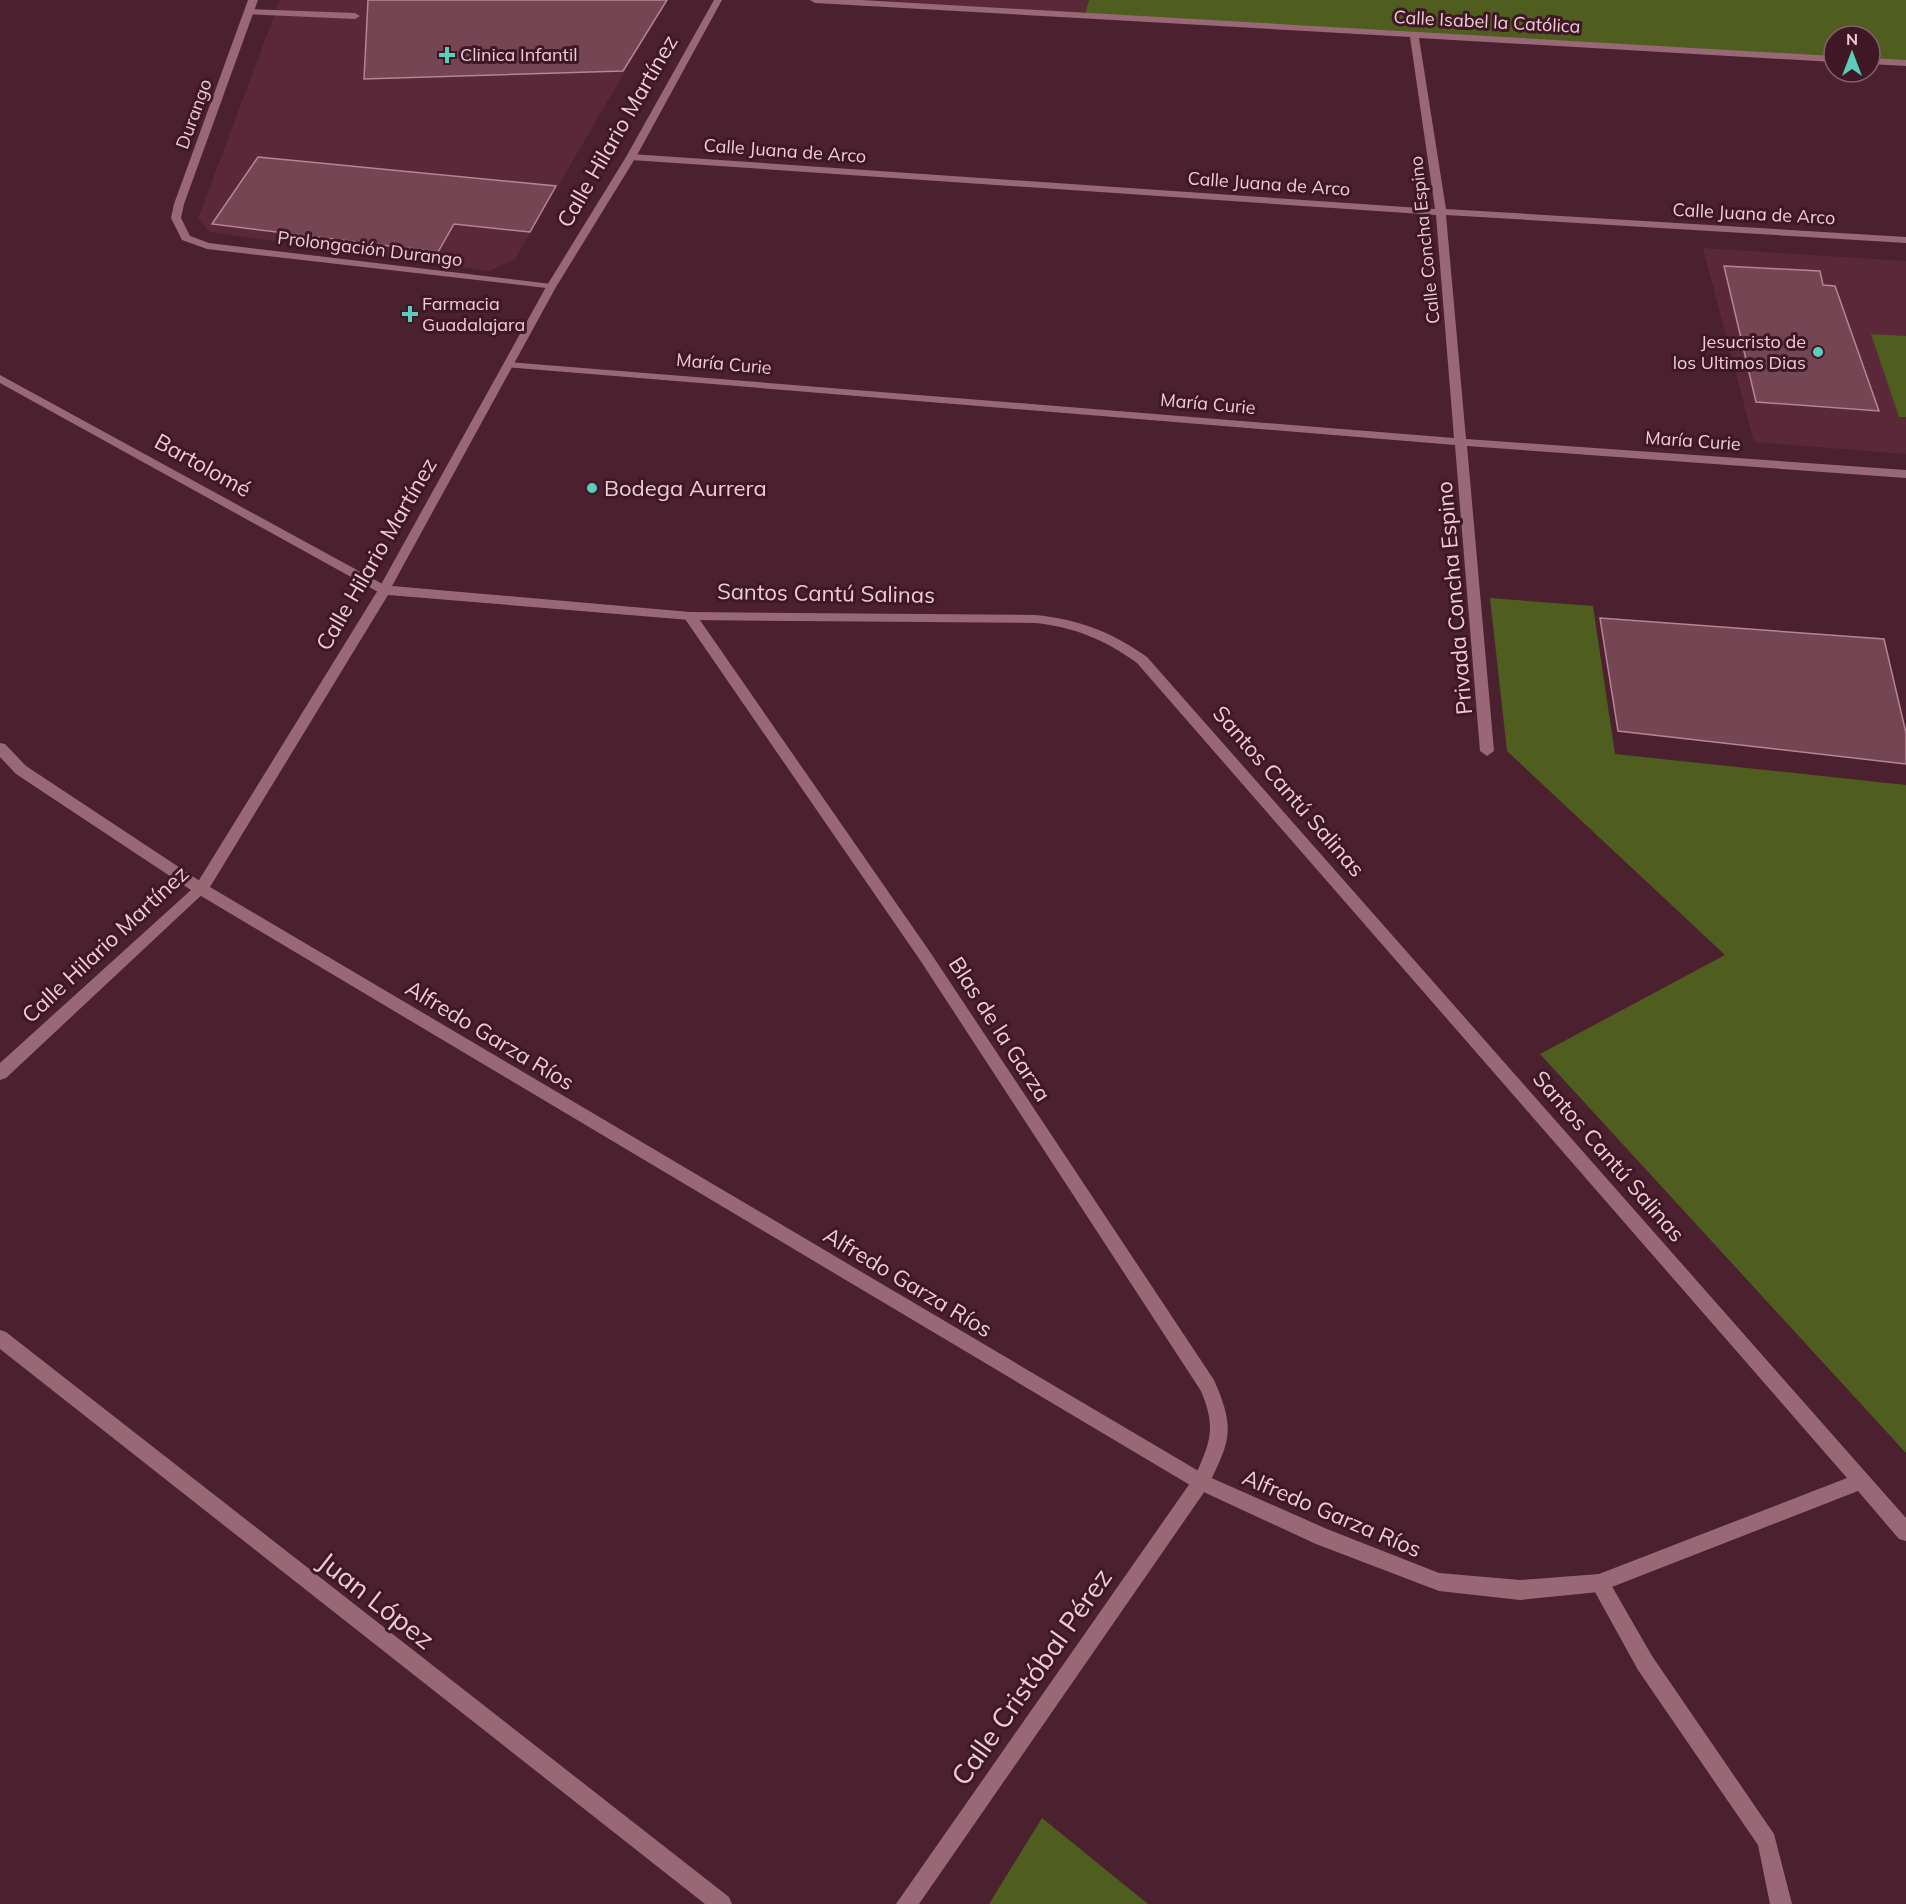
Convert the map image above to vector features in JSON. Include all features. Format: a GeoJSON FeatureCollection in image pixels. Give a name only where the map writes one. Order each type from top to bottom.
{"type":"FeatureCollection","features":[{"type":"Feature","properties":{"kind":"street","name":"Durango"},"geometry":{"type":"LineString","coordinates":[[186,238],[176,218],[179,204],[253,0]]}},
{"type":"Feature","properties":{"kind":"street","name":"Calle Hilario Martínez"},"geometry":{"type":"LineString","coordinates":[[0,1073],[201,890],[384,590],[551,288],[631,157],[718,0]]}},
{"type":"Feature","properties":{"kind":"street","name":"Calle Isabel la Católica"},"geometry":{"type":"LineString","coordinates":[[815,0],[1822,58]]}},
{"type":"Feature","properties":{"kind":"street"},"geometry":{"type":"LineString","coordinates":[[248,12],[355,16]]}},
{"type":"Feature","properties":{"kind":"street","name":"Calle Concha Espino"},"geometry":{"type":"LineString","coordinates":[[1414,34],[1441,212],[1462,442]]}},
{"type":"Feature","properties":{"kind":"street"},"geometry":{"type":"LineString","coordinates":[[1882,62],[1906,63]]}},
{"type":"Feature","properties":{"kind":"street","name":"Calle Juana de Arco"},"geometry":{"type":"LineString","coordinates":[[631,157],[1441,212],[1906,240]]}},
{"type":"Feature","properties":{"kind":"street","name":"Prolongación Durango"},"geometry":{"type":"LineString","coordinates":[[186,238],[207,246],[551,288]]}},
{"type":"Feature","properties":{"kind":"street","name":"María Curie"},"geometry":{"type":"LineString","coordinates":[[508,365],[1462,442],[1906,474]]}},
{"type":"Feature","properties":{"kind":"street","name":"Bartolomé"},"geometry":{"type":"LineString","coordinates":[[0,378],[384,590]]}},
{"type":"Feature","properties":{"kind":"street","name":"Privada Concha Espino"},"geometry":{"type":"LineString","coordinates":[[1462,442],[1487,751]]}},
{"type":"Feature","properties":{"kind":"street","name":"Santos Cantú Salinas"},"geometry":{"type":"LineString","coordinates":[[384,590],[690,616],[1035,619],[1063,621],[1094,630],[1118,642],[1142,660],[1906,1532]]}},
{"type":"Feature","properties":{"kind":"street","name":"Blas de la Garza"},"geometry":{"type":"LineString","coordinates":[[690,616],[925,956],[1208,1386],[1219,1412],[1221,1438],[1202,1482]]}},
{"type":"Feature","properties":{"kind":"street","name":"Alfredo Garza Ríos"},"geometry":{"type":"LineString","coordinates":[[0,748],[21,770],[201,890],[1202,1482],[1323,1537],[1439,1582],[1520,1590],[1599,1583],[1862,1480]]}},
{"type":"Feature","properties":{"kind":"street","name":"Juan López"},"geometry":{"type":"LineString","coordinates":[[0,1338],[722,1904]]}},
{"type":"Feature","properties":{"kind":"street","name":"Calle Cristóbal Pérez"},"geometry":{"type":"LineString","coordinates":[[906,1904],[1202,1482]]}},
{"type":"Feature","properties":{"kind":"street"},"geometry":{"type":"LineString","coordinates":[[1599,1583],[1646,1663],[1767,1841],[1781,1904]]}},
{"type":"Feature","properties":{"kind":"shaded area"},"geometry":{"type":"Polygon","coordinates":[[[280,0],[667,0],[515,259],[490,271],[210,232],[198,219],[280,0]]]}},
{"type":"Feature","properties":{"kind":"shaded area"},"geometry":{"type":"Polygon","coordinates":[[[878,0],[1089,0],[1085,15],[878,0]]]}},
{"type":"Feature","properties":{"kind":"shaded area","name":"Jesucristo de los Ultimos Dias"},"geometry":{"type":"Polygon","coordinates":[[[1703,248],[1906,261],[1906,454],[1754,442],[1703,248]]]}},
{"type":"Feature","properties":{"kind":"green space"},"geometry":{"type":"Polygon","coordinates":[[[1089,0],[1906,0],[1906,64],[1882,63],[1882,24],[1822,24],[1822,58],[1085,15],[1089,0]]]}},
{"type":"Feature","properties":{"kind":"green space"},"geometry":{"type":"Polygon","coordinates":[[[1871,334],[1906,336],[1906,417],[1899,417],[1871,334]]]}},
{"type":"Feature","properties":{"kind":"green space"},"geometry":{"type":"Polygon","coordinates":[[[1490,598],[1593,606],[1615,754],[1906,785],[1906,1453],[1540,1054],[1725,955],[1507,751],[1490,598]]]}},
{"type":"Feature","properties":{"kind":"green space"},"geometry":{"type":"Polygon","coordinates":[[[1042,1818],[1148,1904],[989,1904],[1042,1818]]]}},
{"type":"Feature","properties":{"kind":"building"},"geometry":{"type":"Polygon","coordinates":[[[368,0],[667,0],[623,71],[364,79],[368,0]]]}},
{"type":"Feature","properties":{"kind":"building"},"geometry":{"type":"Polygon","coordinates":[[[258,157],[556,186],[530,232],[454,224],[438,252],[212,224],[258,157]]]}},
{"type":"Feature","properties":{"kind":"building"},"geometry":{"type":"Polygon","coordinates":[[[1724,266],[1820,271],[1823,285],[1835,286],[1879,411],[1756,402],[1724,266]]]}},
{"type":"Feature","properties":{"kind":"building"},"geometry":{"type":"Polygon","coordinates":[[[1600,618],[1884,639],[1906,733],[1906,764],[1618,731],[1600,618]]]}},
{"type":"Feature","properties":{"kind":"place","name":"Clinica Infantil"},"geometry":{"type":"Point","coordinates":[447,55]}},
{"type":"Feature","properties":{"kind":"place","name":"Farmacia Guadalajara"},"geometry":{"type":"Point","coordinates":[410,314]}},
{"type":"Feature","properties":{"kind":"place","name":"Jesucristo de los Ultimos Dias"},"geometry":{"type":"Point","coordinates":[1818,352]}},
{"type":"Feature","properties":{"kind":"place","name":"Bodega Aurrera"},"geometry":{"type":"Point","coordinates":[592,488]}}]}
